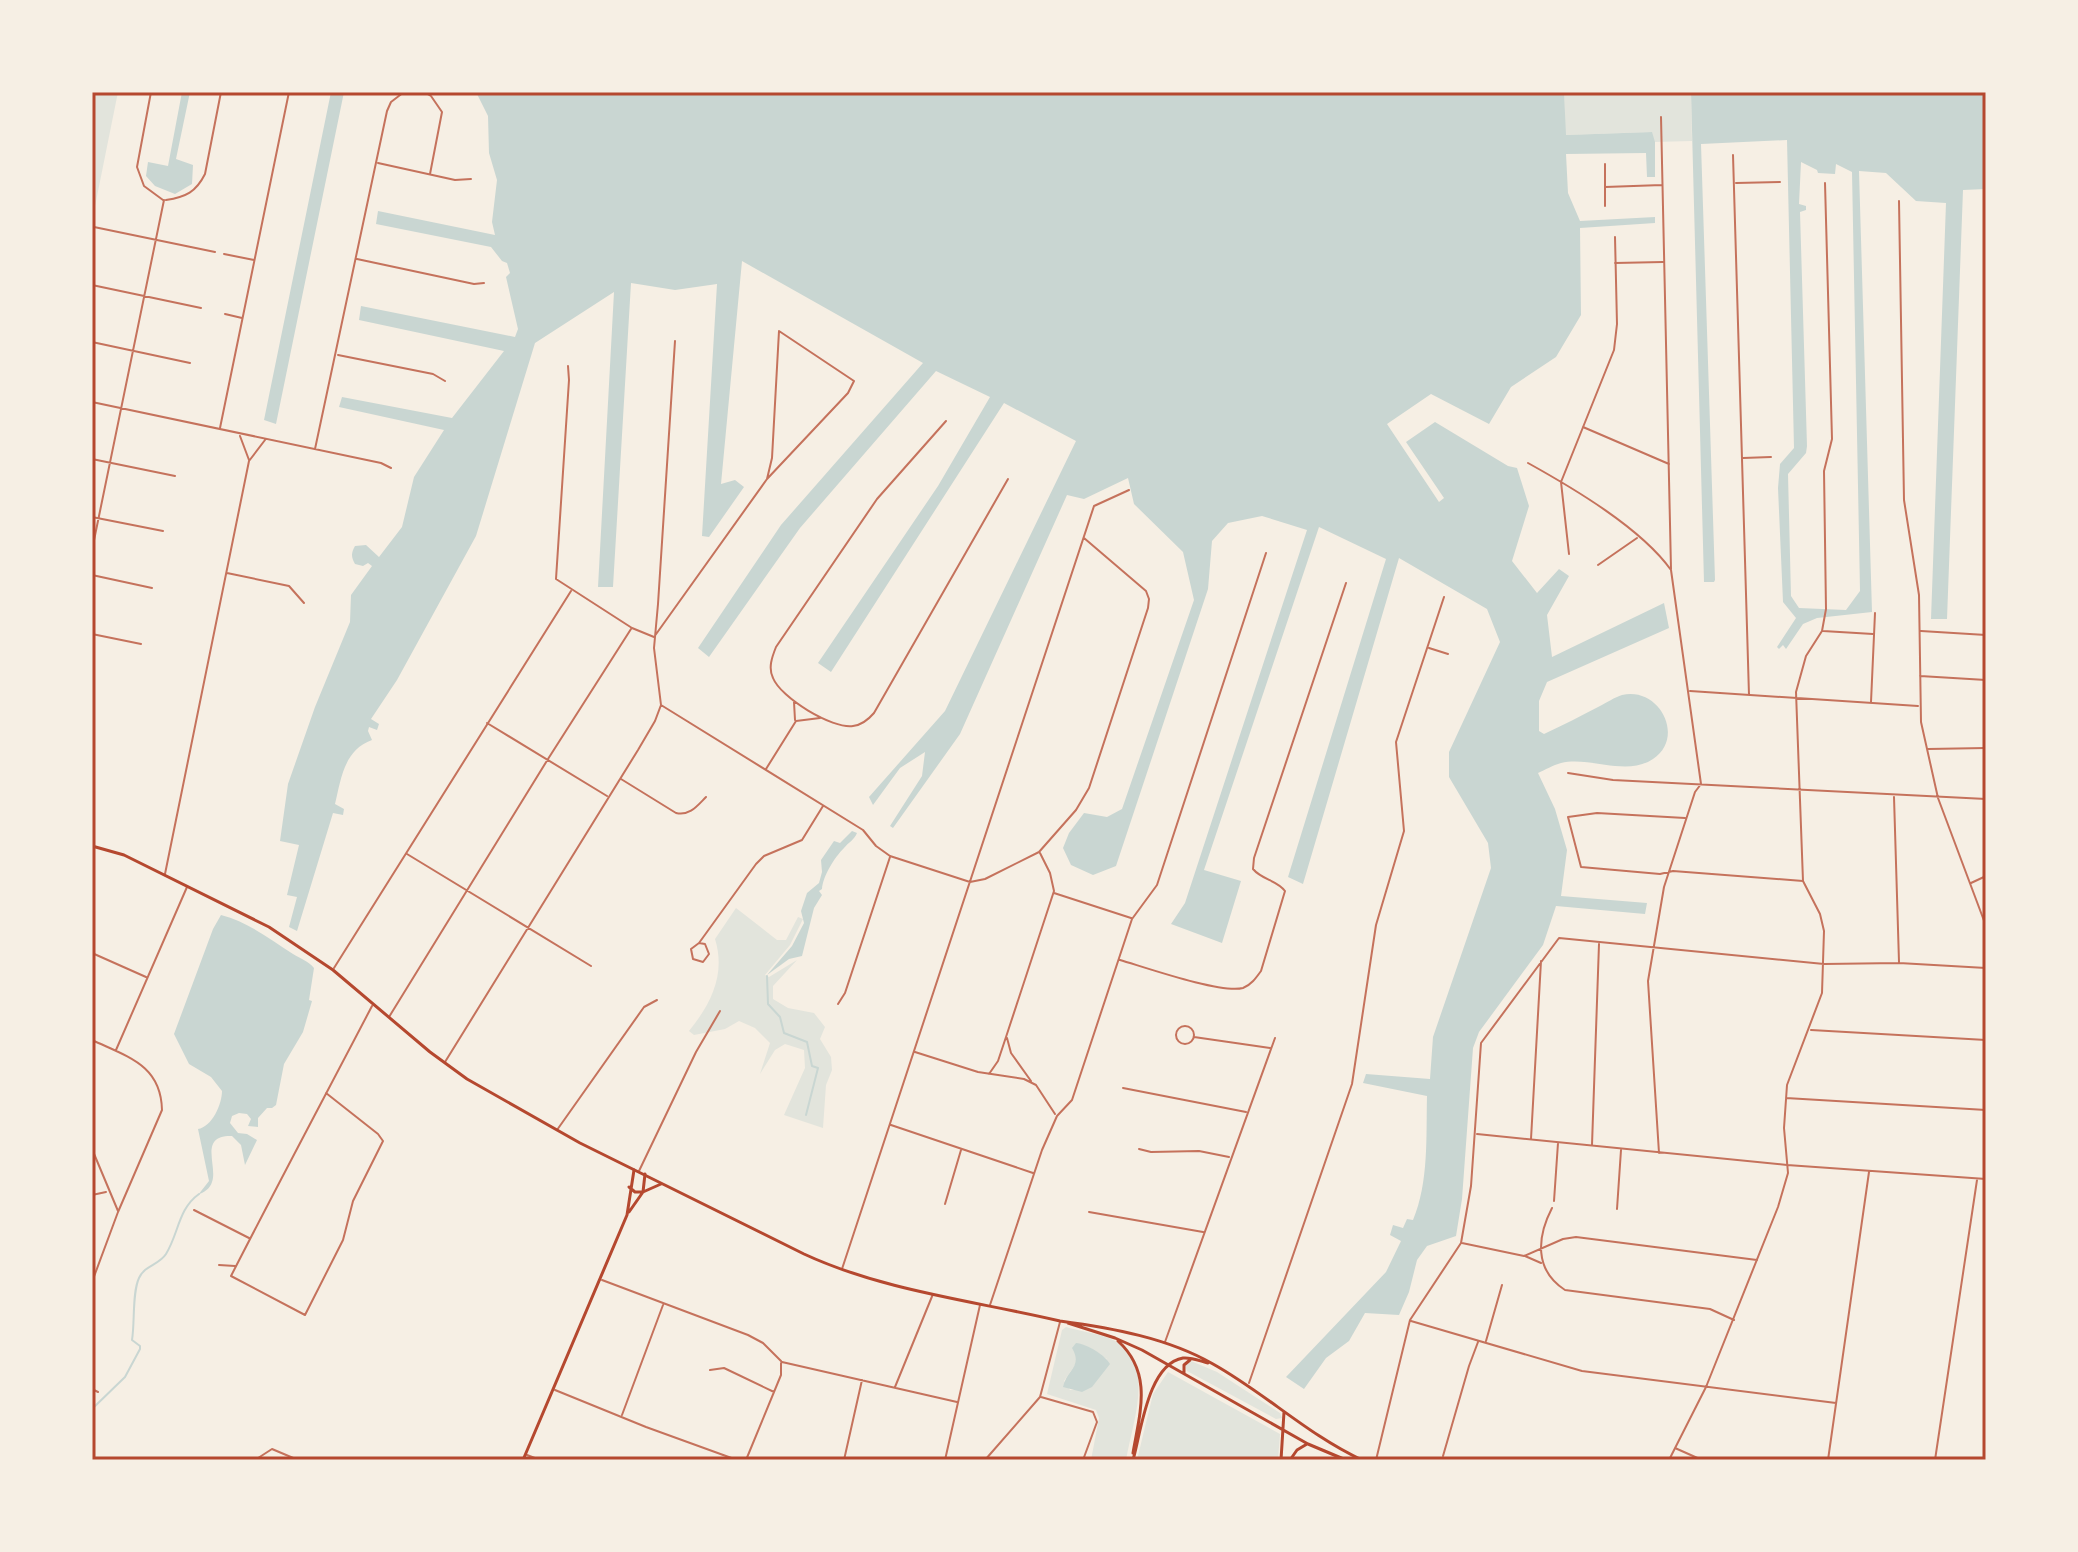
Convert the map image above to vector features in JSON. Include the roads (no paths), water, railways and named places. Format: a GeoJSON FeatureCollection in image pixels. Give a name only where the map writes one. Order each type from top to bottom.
{"type":"FeatureCollection","features":[{"type":"Feature","properties":{"kind":"main road"},"geometry":{"type":"LineString","coordinates":[[92,846],[124,855],[269,927],[333,970],[444,1063],[557,1131],[636,1171],[842,1270],[1060,1321],[1115,1338],[1170,1365],[1308,1444],[1346,1460]]}},
{"type":"Feature","properties":{"kind":"main road"},"geometry":{"type":"LineString","coordinates":[[627,1215],[629,1187],[636,1171]]}},
{"type":"Feature","properties":{"kind":"main road"},"geometry":{"type":"LineString","coordinates":[[643,1192],[645,1174]]}},
{"type":"Feature","properties":{"kind":"main road"},"geometry":{"type":"LineString","coordinates":[[523,1460],[627,1215],[643,1192],[664,1184]]}},
{"type":"Feature","properties":{"kind":"main road"},"geometry":{"type":"LineString","coordinates":[[629,1187],[635,1192],[643,1192]]}},
{"type":"Feature","properties":{"kind":"main road"},"geometry":{"type":"LineString","coordinates":[[1060,1321],[1090,1325],[1164,1344],[1214,1364],[1324,1440],[1362,1460]]}},
{"type":"Feature","properties":{"kind":"main road"},"geometry":{"type":"LineString","coordinates":[[1115,1338],[1133,1357],[1142,1384],[1132,1460]]}},
{"type":"Feature","properties":{"kind":"main road"},"geometry":{"type":"LineString","coordinates":[[1132,1460],[1152,1389],[1170,1365],[1181,1359],[1214,1364]]}},
{"type":"Feature","properties":{"kind":"main road"},"geometry":{"type":"LineString","coordinates":[[1184,1374],[1185,1364],[1193,1359]]}},
{"type":"Feature","properties":{"kind":"main road"},"geometry":{"type":"LineString","coordinates":[[1281,1460],[1284,1411]]}},
{"type":"Feature","properties":{"kind":"main road"},"geometry":{"type":"LineString","coordinates":[[1290,1460],[1299,1448],[1308,1444]]}},
{"type":"Feature","properties":{"kind":"street"},"geometry":{"type":"LineString","coordinates":[[151,92],[137,167],[144,186],[164,200],[185,196],[195,190],[205,174],[221,92]]}},
{"type":"Feature","properties":{"kind":"street"},"geometry":{"type":"LineString","coordinates":[[220,428],[289,92]]}},
{"type":"Feature","properties":{"kind":"street"},"geometry":{"type":"LineString","coordinates":[[315,449],[391,102],[404,92]]}},
{"type":"Feature","properties":{"kind":"street"},"geometry":{"type":"LineString","coordinates":[[424,92],[431,96],[442,112],[430,175]]}},
{"type":"Feature","properties":{"kind":"street"},"geometry":{"type":"LineString","coordinates":[[1659,1153],[1648,981],[1668,873],[1695,792],[1701,784],[1671,570],[1661,117]]}},
{"type":"Feature","properties":{"kind":"street"},"geometry":{"type":"LineString","coordinates":[[1733,155],[1749,695]]}},
{"type":"Feature","properties":{"kind":"street"},"geometry":{"type":"LineString","coordinates":[[377,163],[455,180],[471,179]]}},
{"type":"Feature","properties":{"kind":"street"},"geometry":{"type":"LineString","coordinates":[[1605,164],[1605,206]]}},
{"type":"Feature","properties":{"kind":"street"},"geometry":{"type":"LineString","coordinates":[[1734,183],[1780,182]]}},
{"type":"Feature","properties":{"kind":"street"},"geometry":{"type":"LineString","coordinates":[[1669,1460],[1735,1320],[1778,1207],[1788,1173],[1785,1097],[1791,1071],[1822,993],[1824,931],[1820,914],[1803,881],[1796,692],[1801,671],[1822,631],[1826,609],[1824,471],[1832,439],[1825,183]]}},
{"type":"Feature","properties":{"kind":"street"},"geometry":{"type":"LineString","coordinates":[[1605,187],[1663,185]]}},
{"type":"Feature","properties":{"kind":"street"},"geometry":{"type":"LineString","coordinates":[[92,550],[164,200]]}},
{"type":"Feature","properties":{"kind":"street"},"geometry":{"type":"LineString","coordinates":[[1899,201],[1904,500],[1916,568],[1920,631],[1919,707],[1938,798],[1986,926]]}},
{"type":"Feature","properties":{"kind":"street"},"geometry":{"type":"LineString","coordinates":[[94,227],[215,252]]}},
{"type":"Feature","properties":{"kind":"street"},"geometry":{"type":"LineString","coordinates":[[1569,554],[1561,482],[1605,376],[1615,342],[1615,237]]}},
{"type":"Feature","properties":{"kind":"street"},"geometry":{"type":"LineString","coordinates":[[224,254],[254,260]]}},
{"type":"Feature","properties":{"kind":"street"},"geometry":{"type":"LineString","coordinates":[[356,259],[474,284],[484,283]]}},
{"type":"Feature","properties":{"kind":"street"},"geometry":{"type":"LineString","coordinates":[[1615,263],[1665,262]]}},
{"type":"Feature","properties":{"kind":"street"},"geometry":{"type":"LineString","coordinates":[[92,285],[201,308]]}},
{"type":"Feature","properties":{"kind":"street"},"geometry":{"type":"LineString","coordinates":[[225,314],[243,318]]}},
{"type":"Feature","properties":{"kind":"street"},"geometry":{"type":"LineString","coordinates":[[654,637],[767,479],[848,393],[854,381],[779,331],[772,458],[767,479]]}},
{"type":"Feature","properties":{"kind":"street"},"geometry":{"type":"LineString","coordinates":[[444,1063],[620,779],[655,721],[661,705],[654,637],[675,341]]}},
{"type":"Feature","properties":{"kind":"street"},"geometry":{"type":"LineString","coordinates":[[92,342],[190,363]]}},
{"type":"Feature","properties":{"kind":"street"},"geometry":{"type":"LineString","coordinates":[[336,355],[433,374],[445,381]]}},
{"type":"Feature","properties":{"kind":"street"},"geometry":{"type":"LineString","coordinates":[[568,366],[556,579],[632,628],[654,637]]}},
{"type":"Feature","properties":{"kind":"street"},"geometry":{"type":"LineString","coordinates":[[92,402],[381,463],[391,468]]}},
{"type":"Feature","properties":{"kind":"street"},"geometry":{"type":"LineString","coordinates":[[946,421],[877,499],[776,647],[771,657],[772,678],[779,688],[820,718],[842,726],[855,726],[867,721],[1008,479]]}},
{"type":"Feature","properties":{"kind":"street"},"geometry":{"type":"LineString","coordinates":[[1583,427],[1670,464]]}},
{"type":"Feature","properties":{"kind":"street"},"geometry":{"type":"LineString","coordinates":[[240,435],[249,461]]}},
{"type":"Feature","properties":{"kind":"street"},"geometry":{"type":"LineString","coordinates":[[164,875],[249,461],[265,440]]}},
{"type":"Feature","properties":{"kind":"street"},"geometry":{"type":"LineString","coordinates":[[1742,458],[1771,457]]}},
{"type":"Feature","properties":{"kind":"street"},"geometry":{"type":"LineString","coordinates":[[92,459],[175,476]]}},
{"type":"Feature","properties":{"kind":"street"},"geometry":{"type":"LineString","coordinates":[[1528,463],[1593,501],[1638,537],[1671,570]]}},
{"type":"Feature","properties":{"kind":"street"},"geometry":{"type":"LineString","coordinates":[[842,1270],[1094,506],[1129,490]]}},
{"type":"Feature","properties":{"kind":"street"},"geometry":{"type":"LineString","coordinates":[[92,517],[163,531]]}},
{"type":"Feature","properties":{"kind":"street"},"geometry":{"type":"LineString","coordinates":[[1598,565],[1638,537]]}},
{"type":"Feature","properties":{"kind":"street"},"geometry":{"type":"LineString","coordinates":[[661,705],[863,830],[876,846],[890,856],[970,882],[985,879],[1039,852],[1076,810],[1089,788],[1148,608],[1146,591],[1084,538]]}},
{"type":"Feature","properties":{"kind":"street"},"geometry":{"type":"LineString","coordinates":[[990,1305],[1034,1173],[1057,1116],[1072,1100],[1132,919],[1157,885],[1266,553]]}},
{"type":"Feature","properties":{"kind":"street"},"geometry":{"type":"LineString","coordinates":[[1920,631],[1985,635],[1986,571]]}},
{"type":"Feature","properties":{"kind":"street"},"geometry":{"type":"LineString","coordinates":[[225,573],[289,586],[304,603]]}},
{"type":"Feature","properties":{"kind":"street"},"geometry":{"type":"LineString","coordinates":[[92,575],[152,588]]}},
{"type":"Feature","properties":{"kind":"street"},"geometry":{"type":"LineString","coordinates":[[1119,959],[1171,977],[1230,989],[1243,988],[1254,981],[1261,971],[1285,891],[1282,886],[1259,876],[1253,869],[1254,858],[1346,583]]}},
{"type":"Feature","properties":{"kind":"street"},"geometry":{"type":"LineString","coordinates":[[333,970],[572,590]]}},
{"type":"Feature","properties":{"kind":"street"},"geometry":{"type":"LineString","coordinates":[[1248,1386],[1352,1084],[1376,925],[1404,831],[1396,742],[1444,597]]}},
{"type":"Feature","properties":{"kind":"street"},"geometry":{"type":"LineString","coordinates":[[1871,703],[1875,613]]}},
{"type":"Feature","properties":{"kind":"street"},"geometry":{"type":"LineString","coordinates":[[388,1018],[632,628]]}},
{"type":"Feature","properties":{"kind":"street"},"geometry":{"type":"LineString","coordinates":[[1822,631],[1874,634]]}},
{"type":"Feature","properties":{"kind":"street"},"geometry":{"type":"LineString","coordinates":[[92,634],[141,644]]}},
{"type":"Feature","properties":{"kind":"street"},"geometry":{"type":"LineString","coordinates":[[1428,648],[1448,654]]}},
{"type":"Feature","properties":{"kind":"street"},"geometry":{"type":"LineString","coordinates":[[1919,676],[1986,680]]}},
{"type":"Feature","properties":{"kind":"street"},"geometry":{"type":"LineString","coordinates":[[1690,691],[1919,707]]}},
{"type":"Feature","properties":{"kind":"street"},"geometry":{"type":"LineString","coordinates":[[92,694],[92,718]]}},
{"type":"Feature","properties":{"kind":"street"},"geometry":{"type":"LineString","coordinates":[[765,771],[796,721],[793,700]]}},
{"type":"Feature","properties":{"kind":"street"},"geometry":{"type":"LineString","coordinates":[[796,721],[820,718]]}},
{"type":"Feature","properties":{"kind":"street"},"geometry":{"type":"LineString","coordinates":[[487,723],[608,796]]}},
{"type":"Feature","properties":{"kind":"street"},"geometry":{"type":"LineString","coordinates":[[1927,749],[1986,748]]}},
{"type":"Feature","properties":{"kind":"street"},"geometry":{"type":"LineString","coordinates":[[1568,773],[1613,780],[1986,799]]}},
{"type":"Feature","properties":{"kind":"street"},"geometry":{"type":"LineString","coordinates":[[620,779],[684,815],[693,811],[706,797]]}},
{"type":"Feature","properties":{"kind":"street"},"geometry":{"type":"LineString","coordinates":[[1894,796],[1899,963]]}},
{"type":"Feature","properties":{"kind":"street"},"geometry":{"type":"LineString","coordinates":[[699,943],[708,948],[707,959],[703,962],[697,962],[690,955],[694,945],[699,943],[756,864],[764,856],[802,840],[823,806]]}},
{"type":"Feature","properties":{"kind":"street"},"geometry":{"type":"LineString","coordinates":[[1687,818],[1597,813],[1568,817],[1581,867],[1803,881]]}},
{"type":"Feature","properties":{"kind":"street"},"geometry":{"type":"LineString","coordinates":[[989,1074],[998,1061],[1054,893],[1050,873],[1039,852]]}},
{"type":"Feature","properties":{"kind":"street"},"geometry":{"type":"LineString","coordinates":[[406,854],[591,966]]}},
{"type":"Feature","properties":{"kind":"street"},"geometry":{"type":"LineString","coordinates":[[838,1004],[845,993],[890,856]]}},
{"type":"Feature","properties":{"kind":"street"},"geometry":{"type":"LineString","coordinates":[[1970,883],[1986,876]]}},
{"type":"Feature","properties":{"kind":"street"},"geometry":{"type":"LineString","coordinates":[[116,1051],[187,886]]}},
{"type":"Feature","properties":{"kind":"street"},"geometry":{"type":"LineString","coordinates":[[1054,893],[1132,919]]}},
{"type":"Feature","properties":{"kind":"street"},"geometry":{"type":"LineString","coordinates":[[1376,1460],[1410,1320],[1461,1243],[1471,1186],[1481,1043],[1559,938],[1824,964],[1899,963],[1986,968]]}},
{"type":"Feature","properties":{"kind":"street"},"geometry":{"type":"LineString","coordinates":[[1592,1146],[1599,942]]}},
{"type":"Feature","properties":{"kind":"street"},"geometry":{"type":"LineString","coordinates":[[92,953],[148,977]]}},
{"type":"Feature","properties":{"kind":"street"},"geometry":{"type":"LineString","coordinates":[[1531,1140],[1541,961]]}},
{"type":"Feature","properties":{"kind":"street"},"geometry":{"type":"LineString","coordinates":[[557,1131],[644,1007],[657,1000]]}},
{"type":"Feature","properties":{"kind":"street"},"geometry":{"type":"LineString","coordinates":[[326,1093],[383,1141],[353,1201],[343,1240],[305,1315],[231,1276],[326,1093],[373,1005]]}},
{"type":"Feature","properties":{"kind":"street"},"geometry":{"type":"LineString","coordinates":[[636,1171],[720,1011]]}},
{"type":"Feature","properties":{"kind":"street"},"geometry":{"type":"LineString","coordinates":[[1180,1026],[1190,1026],[1194,1037],[1189,1044],[1182,1044],[1176,1037],[1176,1031],[1180,1026]]}},
{"type":"Feature","properties":{"kind":"street"},"geometry":{"type":"LineString","coordinates":[[1809,1030],[1986,1040]]}},
{"type":"Feature","properties":{"kind":"street"},"geometry":{"type":"LineString","coordinates":[[1006,1037],[1011,1053],[1057,1116]]}},
{"type":"Feature","properties":{"kind":"street"},"geometry":{"type":"LineString","coordinates":[[1194,1037],[1271,1048]]}},
{"type":"Feature","properties":{"kind":"street"},"geometry":{"type":"LineString","coordinates":[[1164,1344],[1275,1038]]}},
{"type":"Feature","properties":{"kind":"street"},"geometry":{"type":"LineString","coordinates":[[92,1040],[138,1061],[149,1072],[162,1096],[162,1110],[92,1282]]}},
{"type":"Feature","properties":{"kind":"street"},"geometry":{"type":"LineString","coordinates":[[914,1052],[989,1074],[1032,1082]]}},
{"type":"Feature","properties":{"kind":"street"},"geometry":{"type":"LineString","coordinates":[[1123,1088],[1247,1112]]}},
{"type":"Feature","properties":{"kind":"street"},"geometry":{"type":"LineString","coordinates":[[1785,1097],[1986,1110]]}},
{"type":"Feature","properties":{"kind":"street"},"geometry":{"type":"LineString","coordinates":[[889,1124],[1034,1173]]}},
{"type":"Feature","properties":{"kind":"street"},"geometry":{"type":"LineString","coordinates":[[1475,1134],[1787,1165],[1986,1179]]}},
{"type":"Feature","properties":{"kind":"street"},"geometry":{"type":"LineString","coordinates":[[1554,1201],[1558,1143]]}},
{"type":"Feature","properties":{"kind":"street"},"geometry":{"type":"LineString","coordinates":[[92,1149],[118,1212]]}},
{"type":"Feature","properties":{"kind":"street"},"geometry":{"type":"LineString","coordinates":[[945,1204],[962,1149]]}},
{"type":"Feature","properties":{"kind":"street"},"geometry":{"type":"LineString","coordinates":[[1139,1149],[1151,1152],[1199,1151],[1230,1158]]}},
{"type":"Feature","properties":{"kind":"street"},"geometry":{"type":"LineString","coordinates":[[1617,1209],[1621,1149]]}},
{"type":"Feature","properties":{"kind":"street"},"geometry":{"type":"LineString","coordinates":[[1828,1460],[1869,1171]]}},
{"type":"Feature","properties":{"kind":"street"},"geometry":{"type":"LineString","coordinates":[[1935,1460],[1978,1178]]}},
{"type":"Feature","properties":{"kind":"street"},"geometry":{"type":"LineString","coordinates":[[92,1195],[108,1192]]}},
{"type":"Feature","properties":{"kind":"street"},"geometry":{"type":"LineString","coordinates":[[1552,1208],[1542,1228],[1542,1264],[1551,1278],[1565,1290],[1710,1309],[1735,1320]]}},
{"type":"Feature","properties":{"kind":"street"},"geometry":{"type":"LineString","coordinates":[[194,1210],[250,1239]]}},
{"type":"Feature","properties":{"kind":"street"},"geometry":{"type":"LineString","coordinates":[[1089,1212],[1204,1233]]}},
{"type":"Feature","properties":{"kind":"street"},"geometry":{"type":"LineString","coordinates":[[1524,1256],[1576,1237],[1758,1260]]}},
{"type":"Feature","properties":{"kind":"street"},"geometry":{"type":"LineString","coordinates":[[1461,1243],[1524,1256],[1542,1264]]}},
{"type":"Feature","properties":{"kind":"street"},"geometry":{"type":"LineString","coordinates":[[219,1265],[236,1266]]}},
{"type":"Feature","properties":{"kind":"street"},"geometry":{"type":"LineString","coordinates":[[600,1280],[748,1335],[763,1343],[781,1361],[957,1402]]}},
{"type":"Feature","properties":{"kind":"street"},"geometry":{"type":"LineString","coordinates":[[1486,1343],[1502,1285]]}},
{"type":"Feature","properties":{"kind":"street"},"geometry":{"type":"LineString","coordinates":[[895,1387],[934,1293]]}},
{"type":"Feature","properties":{"kind":"street"},"geometry":{"type":"LineString","coordinates":[[622,1416],[664,1302]]}},
{"type":"Feature","properties":{"kind":"street"},"geometry":{"type":"LineString","coordinates":[[945,1460],[980,1303]]}},
{"type":"Feature","properties":{"kind":"street"},"geometry":{"type":"LineString","coordinates":[[1410,1320],[1582,1371],[1836,1403]]}},
{"type":"Feature","properties":{"kind":"street"},"geometry":{"type":"LineString","coordinates":[[985,1460],[1040,1397],[1060,1321]]}},
{"type":"Feature","properties":{"kind":"street"},"geometry":{"type":"LineString","coordinates":[[1443,1456],[1479,1341]]}},
{"type":"Feature","properties":{"kind":"street"},"geometry":{"type":"LineString","coordinates":[[746,1460],[775,1393],[781,1375],[781,1361]]}},
{"type":"Feature","properties":{"kind":"street"},"geometry":{"type":"LineString","coordinates":[[710,1370],[724,1368],[775,1393]]}},
{"type":"Feature","properties":{"kind":"street"},"geometry":{"type":"LineString","coordinates":[[844,1460],[862,1380]]}},
{"type":"Feature","properties":{"kind":"street"},"geometry":{"type":"LineString","coordinates":[[92,1389],[98,1392]]}},
{"type":"Feature","properties":{"kind":"street"},"geometry":{"type":"LineString","coordinates":[[554,1389],[737,1460]]}},
{"type":"Feature","properties":{"kind":"street"},"geometry":{"type":"LineString","coordinates":[[1040,1397],[1093,1412],[1097,1422],[1083,1460]]}},
{"type":"Feature","properties":{"kind":"street"},"geometry":{"type":"LineString","coordinates":[[1675,1448],[1702,1459]]}},
{"type":"Feature","properties":{"kind":"street"},"geometry":{"type":"LineString","coordinates":[[255,1460],[272,1449],[298,1460]]}},
{"type":"Feature","properties":{"kind":"street"},"geometry":{"type":"LineString","coordinates":[[525,1454],[540,1460]]}},
{"type":"Feature","properties":{"kind":"waterway"},"geometry":{"type":"LineString","coordinates":[[767,976],[768,1004],[780,1017],[784,1033],[807,1042],[812,1066],[818,1068],[806,1115]]}},
{"type":"Feature","properties":{"kind":"waterway"},"geometry":{"type":"LineString","coordinates":[[92,1409],[125,1377],[140,1349],[132,1340],[135,1291],[139,1278],[166,1254],[183,1214],[199,1194]]}}]}
